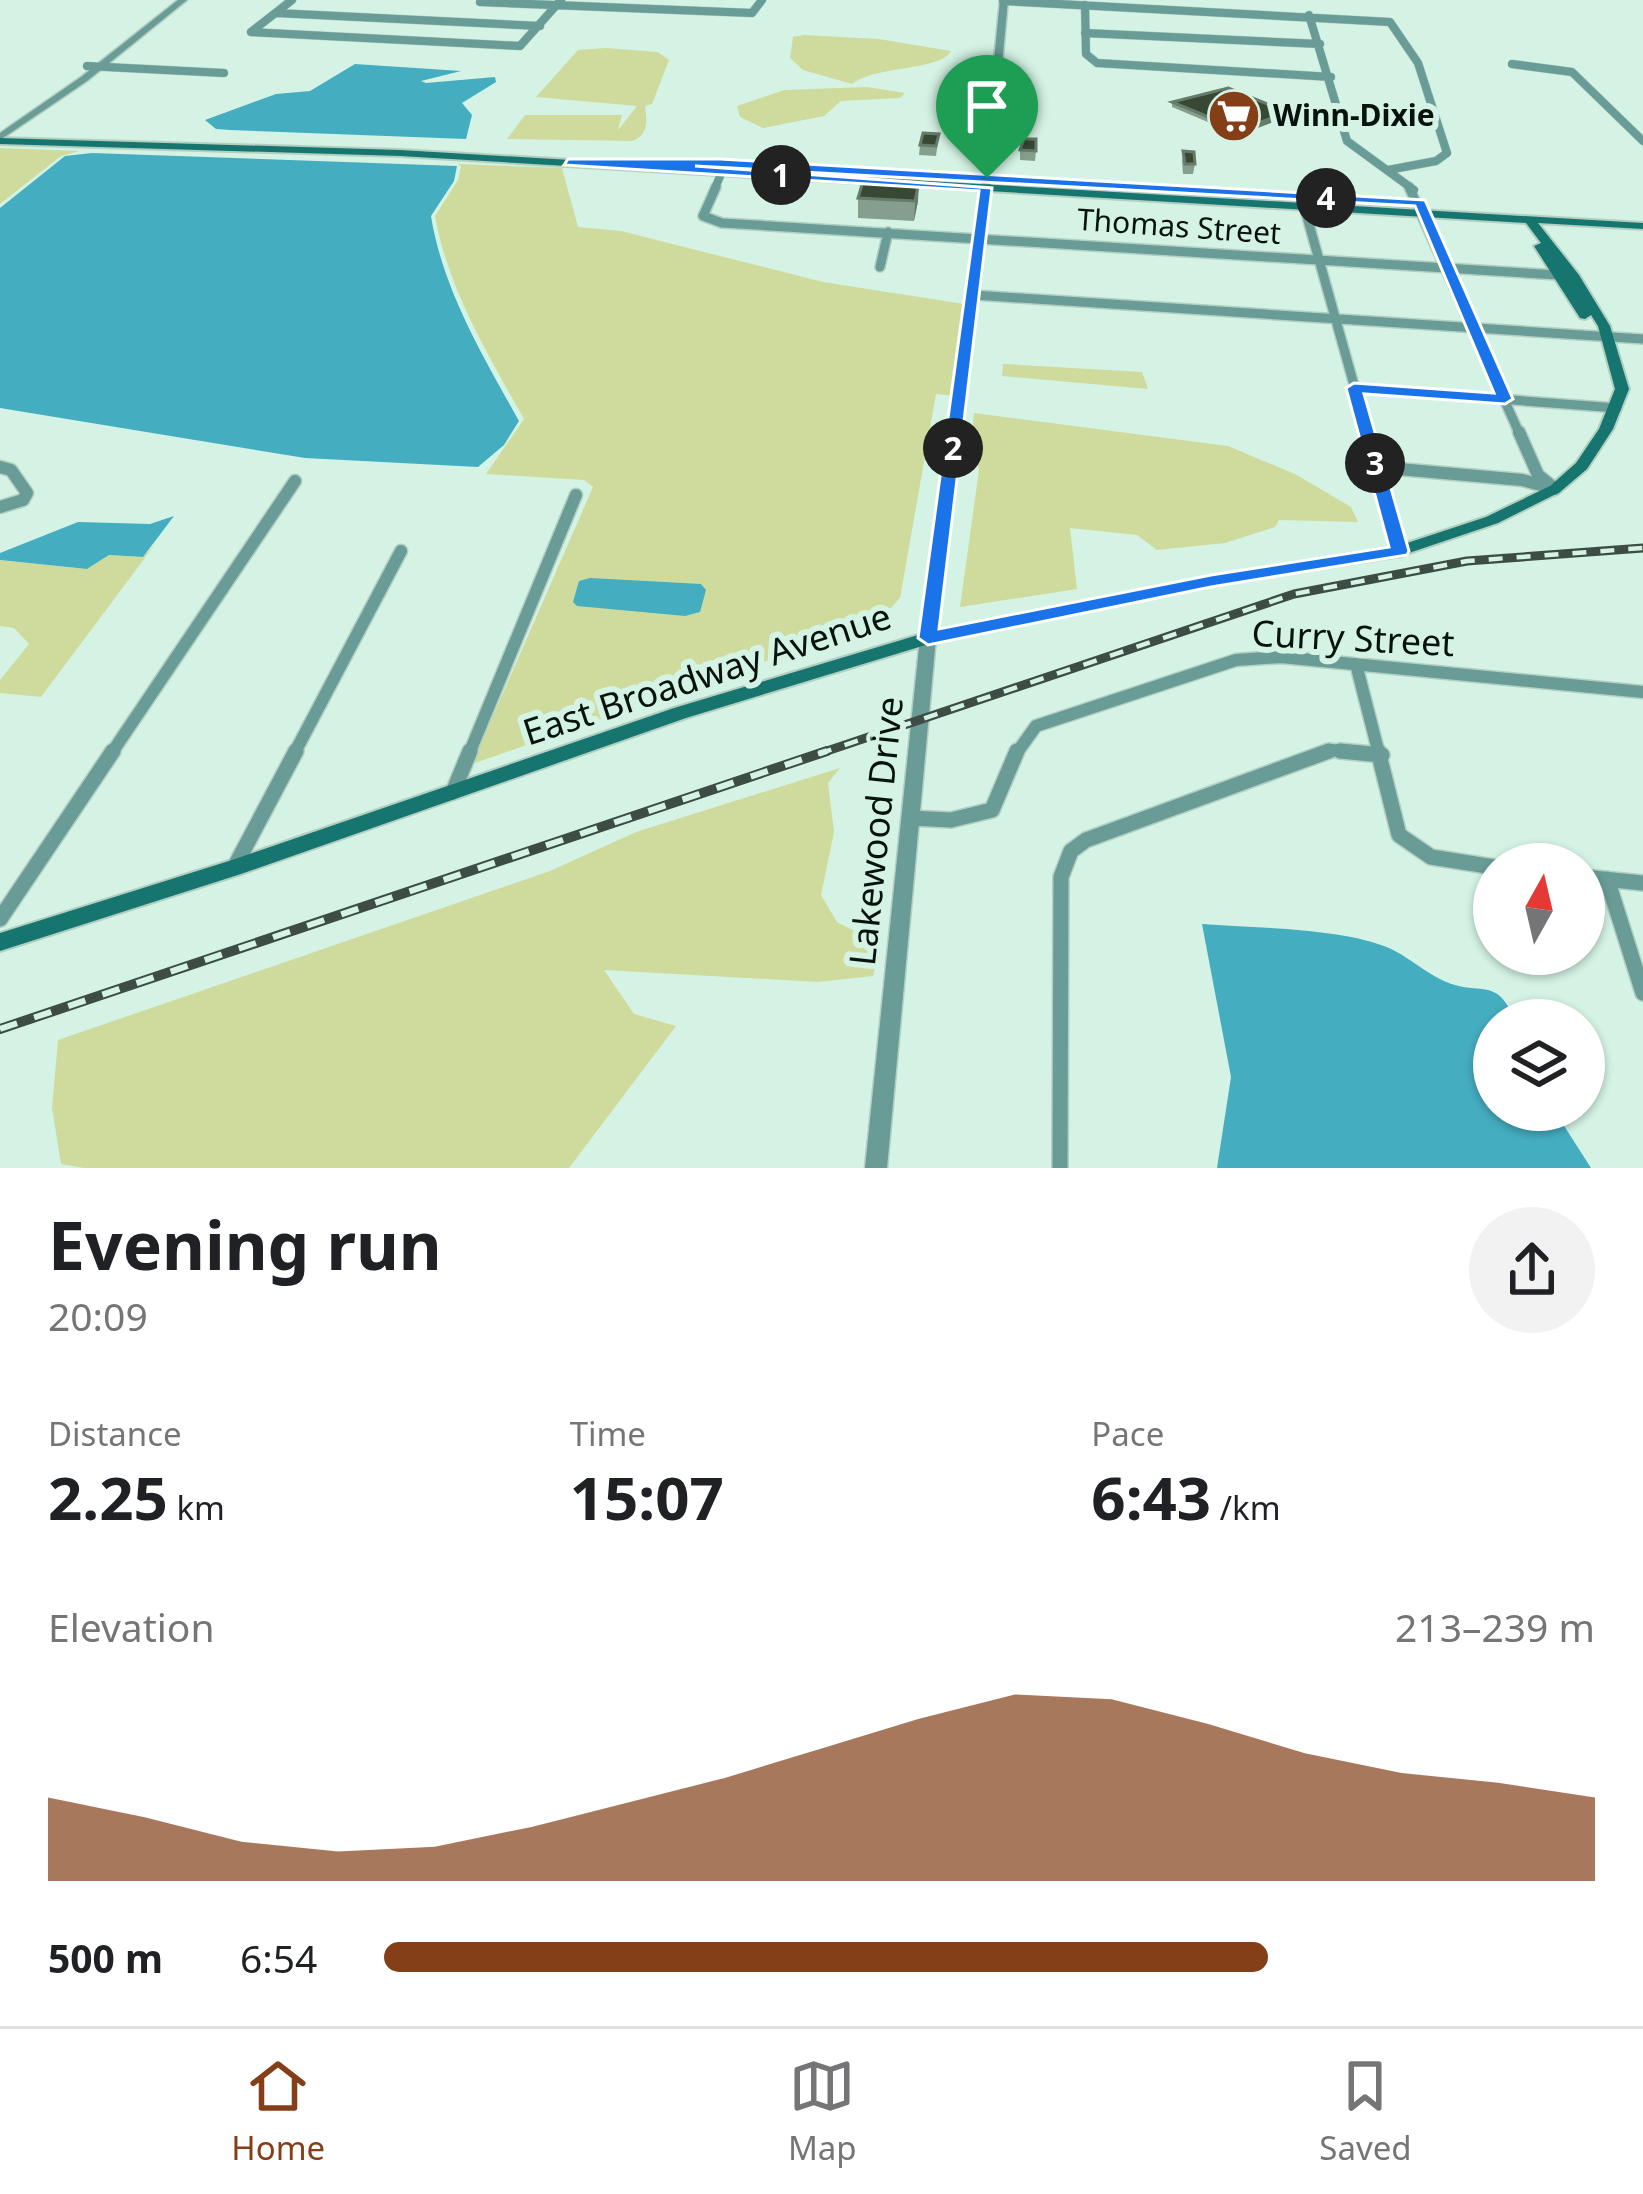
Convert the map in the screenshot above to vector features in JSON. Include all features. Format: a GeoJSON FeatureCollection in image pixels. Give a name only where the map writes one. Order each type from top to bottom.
{"type":"FeatureCollection","features":[{"type":"Feature","properties":{"kind":"main road"},"geometry":{"type":"LineString","coordinates":[[2,135],[568,163],[828,169],[1304,206],[1423,208]]}},
{"type":"Feature","properties":{"kind":"main road"},"geometry":{"type":"LineString","coordinates":[[2,135],[338,141],[1526,214],[1643,215]]}},
{"type":"Feature","properties":{"kind":"main road"},"geometry":{"type":"LineString","coordinates":[[1526,214],[1643,226]]}},
{"type":"Feature","properties":{"kind":"main road"},"geometry":{"type":"LineString","coordinates":[[1526,214],[1560,256],[1604,326],[1605,337]]}},
{"type":"Feature","properties":{"kind":"main road"},"geometry":{"type":"LineString","coordinates":[[1526,214],[1528,229],[1605,337],[1622,377],[1617,408]]}},
{"type":"Feature","properties":{"kind":"main road"},"geometry":{"type":"LineString","coordinates":[[1560,256],[1557,239],[1562,231],[1582,223]]}},
{"type":"Feature","properties":{"kind":"main road","name":"East Broadway Avenue"},"geometry":{"type":"LineString","coordinates":[[0,942],[234,868],[680,713],[928,638],[1211,581],[1400,551],[1492,520],[1555,489],[1582,466],[1617,408]]}},
{"type":"Feature","properties":{"kind":"street"},"geometry":{"type":"LineString","coordinates":[[2,135],[87,66],[182,0]]}},
{"type":"Feature","properties":{"kind":"street"},"geometry":{"type":"LineString","coordinates":[[2,135],[100,66],[182,0]]}},
{"type":"Feature","properties":{"kind":"street"},"geometry":{"type":"LineString","coordinates":[[292,0],[251,32],[512,47],[524,44],[560,2]]}},
{"type":"Feature","properties":{"kind":"street"},"geometry":{"type":"LineString","coordinates":[[480,2],[755,12],[762,0]]}},
{"type":"Feature","properties":{"kind":"street"},"geometry":{"type":"LineString","coordinates":[[1253,0],[1257,13]]}},
{"type":"Feature","properties":{"kind":"street"},"geometry":{"type":"LineString","coordinates":[[1004,1],[1379,20],[1401,31],[1424,76],[1447,153],[1436,161],[1388,170]]}},
{"type":"Feature","properties":{"kind":"street","name":"Lakewood Drive"},"geometry":{"type":"LineString","coordinates":[[876,1168],[928,638],[981,239],[1004,1]]}},
{"type":"Feature","properties":{"kind":"street"},"geometry":{"type":"LineString","coordinates":[[1085,5],[1089,59],[1112,66],[1331,77]]}},
{"type":"Feature","properties":{"kind":"street"},"geometry":{"type":"LineString","coordinates":[[276,13],[540,26]]}},
{"type":"Feature","properties":{"kind":"street"},"geometry":{"type":"LineString","coordinates":[[1310,15],[1347,141],[1361,156],[1414,190],[1538,475],[1555,489]]}},
{"type":"Feature","properties":{"kind":"street"},"geometry":{"type":"LineString","coordinates":[[1085,33],[1320,44]]}},
{"type":"Feature","properties":{"kind":"street"},"geometry":{"type":"LineString","coordinates":[[1512,64],[1572,73],[1587,93],[1619,115],[1643,141]]}},
{"type":"Feature","properties":{"kind":"street"},"geometry":{"type":"LineString","coordinates":[[87,66],[224,73]]}},
{"type":"Feature","properties":{"kind":"street","name":"Thomas Street"},"geometry":{"type":"LineString","coordinates":[[721,167],[703,211],[706,219],[1558,275]]}},
{"type":"Feature","properties":{"kind":"street"},"geometry":{"type":"LineString","coordinates":[[1304,206],[1400,551]]}},
{"type":"Feature","properties":{"kind":"street"},"geometry":{"type":"LineString","coordinates":[[880,268],[888,232]]}},
{"type":"Feature","properties":{"kind":"street"},"geometry":{"type":"LineString","coordinates":[[974,295],[1643,339]]}},
{"type":"Feature","properties":{"kind":"street"},"geometry":{"type":"LineString","coordinates":[[1354,388],[1617,408]]}},
{"type":"Feature","properties":{"kind":"street"},"geometry":{"type":"LineString","coordinates":[[0,467],[11,470],[27,493],[23,500],[0,508]]}},
{"type":"Feature","properties":{"kind":"street"},"geometry":{"type":"LineString","coordinates":[[1376,467],[1522,480],[1555,489]]}},
{"type":"Feature","properties":{"kind":"street"},"geometry":{"type":"LineString","coordinates":[[0,919],[295,481]]}},
{"type":"Feature","properties":{"kind":"street"},"geometry":{"type":"LineString","coordinates":[[453,792],[576,495]]}},
{"type":"Feature","properties":{"kind":"street"},"geometry":{"type":"LineString","coordinates":[[234,868],[401,551]]}},
{"type":"Feature","properties":{"kind":"street","name":"Curry Street"},"geometry":{"type":"LineString","coordinates":[[910,818],[958,822],[986,815],[1003,799],[1017,745],[1036,726],[1236,660],[1281,658],[1643,692]]}},
{"type":"Feature","properties":{"kind":"street"},"geometry":{"type":"LineString","coordinates":[[1356,664],[1399,835],[1414,852],[1439,862],[1473,866]]}},
{"type":"Feature","properties":{"kind":"street"},"geometry":{"type":"LineString","coordinates":[[1060,1168],[1061,877],[1071,851],[1086,840],[1330,750],[1382,755]]}},
{"type":"Feature","properties":{"kind":"street"},"geometry":{"type":"LineString","coordinates":[[1643,883],[1607,879],[1643,993]]}},
{"type":"Feature","properties":{"kind":"green space"},"geometry":{"type":"Polygon","coordinates":[[[793,37],[879,39],[951,51],[934,62],[852,84],[803,70],[790,58],[793,37]]]}},
{"type":"Feature","properties":{"kind":"green space"},"geometry":{"type":"Polygon","coordinates":[[[578,50],[658,52],[669,60],[652,104],[645,106],[641,135],[632,141],[507,139],[525,115],[622,115],[618,130],[637,106],[536,97],[578,50]]]}},
{"type":"Feature","properties":{"kind":"green space"},"geometry":{"type":"Polygon","coordinates":[[[867,87],[905,93],[900,98],[841,101],[824,116],[763,128],[740,117],[737,106],[784,90],[867,87]]]}},
{"type":"Feature","properties":{"kind":"green space"},"geometry":{"type":"Polygon","coordinates":[[[0,148],[79,151],[61,156],[0,204],[0,148]]]}},
{"type":"Feature","properties":{"kind":"green space"},"geometry":{"type":"Polygon","coordinates":[[[458,164],[562,168],[578,227],[621,231],[823,282],[964,304],[955,396],[936,394],[900,598],[878,622],[472,764],[593,487],[584,480],[486,474],[524,419],[471,321],[441,243],[435,216],[458,180],[458,164]]]}},
{"type":"Feature","properties":{"kind":"green space"},"geometry":{"type":"Polygon","coordinates":[[[1003,364],[1142,372],[1148,389],[1002,376],[1003,364]]]}},
{"type":"Feature","properties":{"kind":"green space"},"geometry":{"type":"Polygon","coordinates":[[[974,413],[1228,446],[1295,474],[1351,507],[1358,522],[1279,520],[1275,527],[1225,543],[1157,550],[1137,535],[1070,528],[1077,589],[960,607],[979,470],[972,433],[974,413]]]}},
{"type":"Feature","properties":{"kind":"green space"},"geometry":{"type":"Polygon","coordinates":[[[156,543],[41,697],[0,693],[0,680],[29,644],[14,628],[0,626],[0,560],[87,569],[109,555],[143,557],[156,543]]]}},
{"type":"Feature","properties":{"kind":"green space"},"geometry":{"type":"Polygon","coordinates":[[[840,768],[828,783],[834,832],[821,895],[837,922],[880,944],[873,976],[818,982],[604,970],[634,1014],[676,1026],[569,1168],[84,1168],[61,1164],[52,1108],[58,1040],[550,871],[636,832],[840,768]]]}},
{"type":"Feature","properties":{"kind":"water"},"geometry":{"type":"Polygon","coordinates":[[[355,64],[461,71],[421,81],[426,83],[495,77],[496,82],[462,103],[472,115],[466,139],[216,129],[205,120],[276,94],[310,91],[355,64]]]}},
{"type":"Feature","properties":{"kind":"water"},"geometry":{"type":"Polygon","coordinates":[[[92,153],[457,166],[454,181],[431,216],[455,296],[519,421],[504,445],[478,467],[305,458],[0,408],[0,208],[65,156],[92,153]]]}},
{"type":"Feature","properties":{"kind":"water"},"geometry":{"type":"Polygon","coordinates":[[[174,516],[143,557],[109,555],[87,569],[0,560],[0,553],[78,522],[150,524],[174,516]]]}},
{"type":"Feature","properties":{"kind":"water"},"geometry":{"type":"Polygon","coordinates":[[[579,581],[701,584],[706,590],[700,612],[685,616],[577,606],[573,602],[579,581]]]}},
{"type":"Feature","properties":{"kind":"water"},"geometry":{"type":"Polygon","coordinates":[[[1202,924],[1298,930],[1370,941],[1446,982],[1489,990],[1503,999],[1473,999],[1473,1131],[1567,1131],[1591,1168],[1217,1168],[1231,1077],[1202,924]]]}},
{"type":"Feature","properties":{"kind":"building","name":"Winn-Dixie"},"geometry":{"type":"Polygon","coordinates":[[[1228,88],[1275,107],[1277,116],[1240,130],[1172,102],[1228,88]]]}},
{"type":"Feature","properties":{"kind":"building"},"geometry":{"type":"Polygon","coordinates":[[[923,133],[939,134],[936,146],[920,145],[923,133]]]}},
{"type":"Feature","properties":{"kind":"building"},"geometry":{"type":"Polygon","coordinates":[[[1024,139],[1036,139],[1036,151],[1020,150],[1024,139]]]}},
{"type":"Feature","properties":{"kind":"building"},"geometry":{"type":"Polygon","coordinates":[[[1183,151],[1194,152],[1195,164],[1185,164],[1183,151]]]}},
{"type":"Feature","properties":{"kind":"building"},"geometry":{"type":"Polygon","coordinates":[[[864,178],[919,181],[915,201],[858,198],[864,178]]]}},
{"type":"Feature","properties":{"kind":"railway"},"geometry":{"type":"LineString","coordinates":[[818,754],[1294,594],[1467,561],[1643,548]]}},
{"type":"Feature","properties":{"kind":"railway"},"geometry":{"type":"LineString","coordinates":[[0,1029],[827,751]]}},
{"type":"Feature","properties":{"kind":"place","name":"Winn-Dixie"},"geometry":{"type":"Point","coordinates":[1234,116]}},
{"type":"Feature","properties":{"kind":"route"},"geometry":{"type":"LineString","coordinates":[[568,163],[720,163],[987,178],[1420,202],[1505,399],[1354,388],[1400,551],[1211,581],[928,638],[986,188],[568,163]]}}]}
